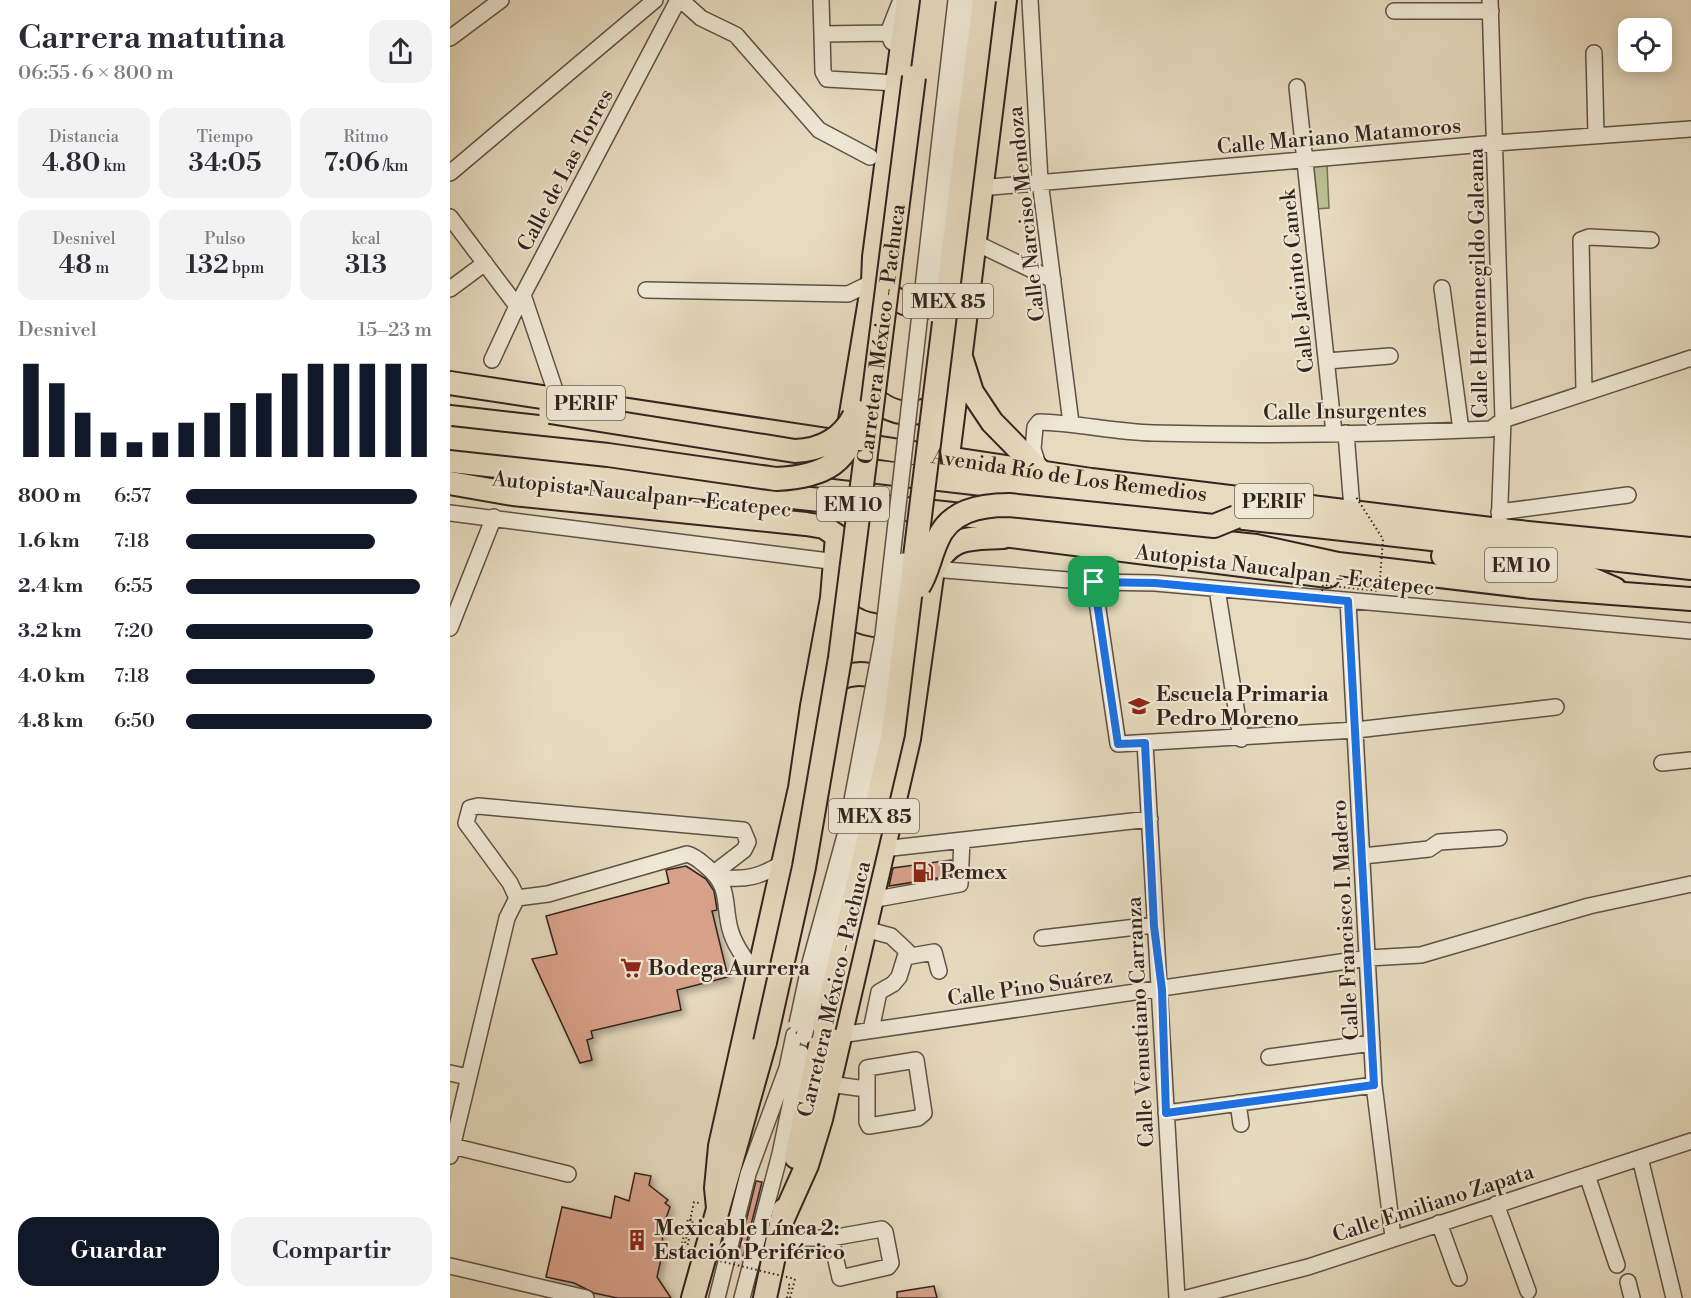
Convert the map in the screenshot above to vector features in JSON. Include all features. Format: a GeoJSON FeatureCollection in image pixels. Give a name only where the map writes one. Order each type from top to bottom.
{"type":"FeatureCollection","features":[{"type":"Feature","properties":{"kind":"highway"},"geometry":{"type":"LineString","coordinates":[[842,468],[904,74],[908,0]]}},
{"type":"Feature","properties":{"kind":"highway","name":"Carretera México - Pachuca"},"geometry":{"type":"LineString","coordinates":[[693,1298],[765,1042],[804,867],[829,732],[881,339],[904,74],[922,0]]}},
{"type":"Feature","properties":{"kind":"highway","name":"Carretera México - Pachuca"},"geometry":{"type":"LineString","coordinates":[[765,1298],[893,734],[918,605],[984,0]]}},
{"type":"Feature","properties":{"kind":"highway"},"geometry":{"type":"LineString","coordinates":[[945,481],[959,353],[1005,0]]}},
{"type":"Feature","properties":{"kind":"highway"},"geometry":{"type":"LineString","coordinates":[[873,282],[901,302],[920,307],[946,303],[969,285]]}},
{"type":"Feature","properties":{"kind":"highway"},"geometry":{"type":"LineString","coordinates":[[450,438],[608,455],[776,479],[799,478],[815,474],[831,466],[845,453],[857,424],[865,372],[881,339]]}},
{"type":"Feature","properties":{"kind":"highway"},"geometry":{"type":"LineString","coordinates":[[959,353],[972,392],[992,422],[1040,470]]}},
{"type":"Feature","properties":{"kind":"highway"},"geometry":{"type":"LineString","coordinates":[[858,375],[878,403],[904,414],[922,412],[939,404],[956,381]]}},
{"type":"Feature","properties":{"kind":"highway","name":"Avenida Río de Los Remedios"},"geometry":{"type":"LineString","coordinates":[[450,383],[554,406],[846,443],[1040,470],[1090,480],[1354,513],[1691,568]]}},
{"type":"Feature","properties":{"kind":"highway"},"geometry":{"type":"LineString","coordinates":[[450,395],[554,406],[795,451],[808,450],[834,440],[849,425],[859,401]]}},
{"type":"Feature","properties":{"kind":"highway","name":"Avenida Río de Los Remedios"},"geometry":{"type":"LineString","coordinates":[[450,417],[619,436],[756,458],[1236,517],[1354,513],[1499,521],[1691,549]]}},
{"type":"Feature","properties":{"kind":"highway","name":"Autopista Naucalpan - Ecatepec"},"geometry":{"type":"LineString","coordinates":[[450,461],[1256,546],[1338,564],[1532,587],[1624,592],[1691,599]]}},
{"type":"Feature","properties":{"kind":"highway","name":"Autopista Naucalpan - Ecatepec"},"geometry":{"type":"LineString","coordinates":[[450,477],[518,480],[815,511],[942,525],[1010,537],[1322,575],[1691,613]]}},
{"type":"Feature","properties":{"kind":"highway"},"geometry":{"type":"LineString","coordinates":[[450,483],[513,494],[824,527],[837,536],[837,562],[832,598],[812,706],[800,789],[720,1146],[716,1188],[718,1208]]}},
{"type":"Feature","properties":{"kind":"highway"},"geometry":{"type":"LineString","coordinates":[[780,1231],[815,1142],[872,900],[909,739],[918,605],[925,577],[942,531],[966,511],[978,507],[1009,505],[1214,526],[1236,517]]}},
{"type":"Feature","properties":{"kind":"highway"},"geometry":{"type":"LineString","coordinates":[[832,598],[841,610],[855,620],[874,626],[903,621],[918,605],[933,569],[948,546],[963,539],[1010,537]]}},
{"type":"Feature","properties":{"kind":"highway"},"geometry":{"type":"LineString","coordinates":[[812,706],[822,690],[837,678],[865,674],[892,685],[904,700],[911,719]]}},
{"type":"Feature","properties":{"kind":"street"},"geometry":{"type":"LineString","coordinates":[[450,38],[501,0]]}},
{"type":"Feature","properties":{"kind":"street"},"geometry":{"type":"LineString","coordinates":[[450,172],[655,0]]}},
{"type":"Feature","properties":{"kind":"street"},"geometry":{"type":"LineString","coordinates":[[680,0],[701,18],[736,34],[819,130],[870,158]]}},
{"type":"Feature","properties":{"kind":"street","name":"Calle de Las Torres"},"geometry":{"type":"LineString","coordinates":[[492,360],[520,301],[680,0]]}},
{"type":"Feature","properties":{"kind":"street"},"geometry":{"type":"LineString","coordinates":[[821,0],[823,72],[827,79],[904,74],[888,33],[901,0]]}},
{"type":"Feature","properties":{"kind":"street"},"geometry":{"type":"LineString","coordinates":[[742,1298],[780,1154],[810,963],[846,832],[883,636],[956,0]]}},
{"type":"Feature","properties":{"kind":"street"},"geometry":{"type":"LineString","coordinates":[[717,1298],[748,1174],[799,1036],[860,828],[882,717],[918,455],[971,0]]}},
{"type":"Feature","properties":{"kind":"street","name":"Calle Narciso Mendoza"},"geometry":{"type":"LineString","coordinates":[[1030,0],[1040,181],[1071,423]]}},
{"type":"Feature","properties":{"kind":"street"},"geometry":{"type":"LineString","coordinates":[[1394,11],[1491,5]]}},
{"type":"Feature","properties":{"kind":"street","name":"Calle Hermenegildo Galeana"},"geometry":{"type":"LineString","coordinates":[[1491,5],[1503,420],[1499,521]]}},
{"type":"Feature","properties":{"kind":"street"},"geometry":{"type":"LineString","coordinates":[[822,34],[888,33]]}},
{"type":"Feature","properties":{"kind":"street"},"geometry":{"type":"LineString","coordinates":[[1594,53],[1596,135]]}},
{"type":"Feature","properties":{"kind":"street","name":"Calle Jacinto Canek"},"geometry":{"type":"LineString","coordinates":[[1297,87],[1327,361],[1354,513]]}},
{"type":"Feature","properties":{"kind":"street","name":"Calle Mariano Matamoros"},"geometry":{"type":"LineString","coordinates":[[991,187],[1496,143],[1691,129]]}},
{"type":"Feature","properties":{"kind":"street"},"geometry":{"type":"LineString","coordinates":[[450,217],[485,263],[520,301],[554,406]]}},
{"type":"Feature","properties":{"kind":"street"},"geometry":{"type":"LineString","coordinates":[[1584,392],[1581,240],[1589,237],[1651,240]]}},
{"type":"Feature","properties":{"kind":"street"},"geometry":{"type":"LineString","coordinates":[[975,243],[1053,280]]}},
{"type":"Feature","properties":{"kind":"street"},"geometry":{"type":"LineString","coordinates":[[450,289],[485,263]]}},
{"type":"Feature","properties":{"kind":"street"},"geometry":{"type":"LineString","coordinates":[[646,290],[848,294],[873,282]]}},
{"type":"Feature","properties":{"kind":"street"},"geometry":{"type":"LineString","coordinates":[[1442,288],[1461,430]]}},
{"type":"Feature","properties":{"kind":"street"},"geometry":{"type":"LineString","coordinates":[[1327,361],[1389,356]]}},
{"type":"Feature","properties":{"kind":"street","name":"Calle Insurgentes"},"geometry":{"type":"LineString","coordinates":[[1040,470],[1033,450],[1035,427],[1039,422],[1071,423],[1150,433],[1340,433],[1491,429],[1503,420],[1691,358]]}},
{"type":"Feature","properties":{"kind":"street"},"geometry":{"type":"LineString","coordinates":[[1499,521],[1628,495]]}},
{"type":"Feature","properties":{"kind":"street"},"geometry":{"type":"LineString","coordinates":[[450,513],[837,562]]}},
{"type":"Feature","properties":{"kind":"street"},"geometry":{"type":"LineString","coordinates":[[450,628],[494,517]]}},
{"type":"Feature","properties":{"kind":"street"},"geometry":{"type":"LineString","coordinates":[[933,569],[1094,582],[1155,583],[1691,632]]}},
{"type":"Feature","properties":{"kind":"street"},"geometry":{"type":"LineString","coordinates":[[1094,582],[1118,744],[1356,730],[1557,707]]}},
{"type":"Feature","properties":{"kind":"street"},"geometry":{"type":"LineString","coordinates":[[1217,589],[1241,738]]}},
{"type":"Feature","properties":{"kind":"street","name":"Calle Francisco I. Madero"},"geometry":{"type":"LineString","coordinates":[[1348,601],[1374,1085],[1393,1237]]}},
{"type":"Feature","properties":{"kind":"street","name":"Calle Venustiano Carranza"},"geometry":{"type":"LineString","coordinates":[[1145,743],[1154,926],[1162,990],[1166,1113],[1177,1298]]}},
{"type":"Feature","properties":{"kind":"street"},"geometry":{"type":"LineString","coordinates":[[1662,763],[1691,760]]}},
{"type":"Feature","properties":{"kind":"street"},"geometry":{"type":"LineString","coordinates":[[517,898],[510,883],[466,823],[470,808],[478,806],[743,830],[748,842],[744,850],[717,875]]}},
{"type":"Feature","properties":{"kind":"street"},"geometry":{"type":"LineString","coordinates":[[883,849],[1150,819]]}},
{"type":"Feature","properties":{"kind":"street"},"geometry":{"type":"LineString","coordinates":[[1363,856],[1429,849],[1439,842],[1499,838]]}},
{"type":"Feature","properties":{"kind":"street"},"geometry":{"type":"LineString","coordinates":[[872,900],[960,884],[962,840]]}},
{"type":"Feature","properties":{"kind":"street"},"geometry":{"type":"LineString","coordinates":[[517,898],[548,894],[687,854],[693,856],[717,875],[740,880],[760,876],[783,863]]}},
{"type":"Feature","properties":{"kind":"street"},"geometry":{"type":"LineString","coordinates":[[717,875],[727,898],[730,928],[740,952],[759,978]]}},
{"type":"Feature","properties":{"kind":"street","name":"Calle Pino Suárez"},"geometry":{"type":"LineString","coordinates":[[840,1035],[1162,990],[1368,958],[1421,956],[1589,906],[1691,884]]}},
{"type":"Feature","properties":{"kind":"street"},"geometry":{"type":"LineString","coordinates":[[517,898],[507,918],[451,1151],[568,1174]]}},
{"type":"Feature","properties":{"kind":"street"},"geometry":{"type":"LineString","coordinates":[[1042,938],[1154,926]]}},
{"type":"Feature","properties":{"kind":"street"},"geometry":{"type":"LineString","coordinates":[[865,929],[891,936],[906,949],[899,977],[893,984],[879,992],[871,1030]]}},
{"type":"Feature","properties":{"kind":"street"},"geometry":{"type":"LineString","coordinates":[[905,957],[934,952],[939,970]]}},
{"type":"Feature","properties":{"kind":"street"},"geometry":{"type":"LineString","coordinates":[[1269,1057],[1372,1042]]}},
{"type":"Feature","properties":{"kind":"street"},"geometry":{"type":"LineString","coordinates":[[916,1060],[924,1113],[918,1118],[869,1126],[866,1089],[868,1067],[916,1060]]}},
{"type":"Feature","properties":{"kind":"street"},"geometry":{"type":"LineString","coordinates":[[450,1073],[468,1077]]}},
{"type":"Feature","properties":{"kind":"street"},"geometry":{"type":"LineString","coordinates":[[829,1084],[866,1089]]}},
{"type":"Feature","properties":{"kind":"street"},"geometry":{"type":"LineString","coordinates":[[1166,1113],[1374,1085]]}},
{"type":"Feature","properties":{"kind":"street"},"geometry":{"type":"LineString","coordinates":[[1238,1103],[1241,1124]]}},
{"type":"Feature","properties":{"kind":"street","name":"Calle Emiliano Zapata"},"geometry":{"type":"LineString","coordinates":[[1187,1298],[1308,1267],[1393,1237],[1691,1141]]}},
{"type":"Feature","properties":{"kind":"street"},"geometry":{"type":"LineString","coordinates":[[1640,1158],[1674,1298]]}},
{"type":"Feature","properties":{"kind":"street"},"geometry":{"type":"LineString","coordinates":[[1587,1175],[1617,1266]]}},
{"type":"Feature","properties":{"kind":"street"},"geometry":{"type":"LineString","coordinates":[[1496,1204],[1528,1291]]}},
{"type":"Feature","properties":{"kind":"street"},"geometry":{"type":"LineString","coordinates":[[1438,1223],[1459,1278]]}},
{"type":"Feature","properties":{"kind":"street"},"geometry":{"type":"LineString","coordinates":[[780,1231],[831,1239]]}},
{"type":"Feature","properties":{"kind":"street"},"geometry":{"type":"LineString","coordinates":[[450,1266],[586,1298]]}},
{"type":"Feature","properties":{"kind":"street"},"geometry":{"type":"LineString","coordinates":[[1628,1282],[1632,1298]]}},
{"type":"Feature","properties":{"kind":"path"},"geometry":{"type":"LineString","coordinates":[[1322,591],[1323,585],[1379,591],[1383,539],[1354,513]]}},
{"type":"Feature","properties":{"kind":"path"},"geometry":{"type":"LineString","coordinates":[[718,1208],[694,1202],[683,1253],[680,1252],[688,1219],[693,1220],[686,1253],[795,1280],[789,1298]]}},
{"type":"Feature","properties":{"kind":"path"},"geometry":{"type":"LineString","coordinates":[[787,1284],[790,1285],[789,1298]]}},
{"type":"Feature","properties":{"kind":"green space"},"geometry":{"type":"Polygon","coordinates":[[[1313,165],[1327,165],[1329,208],[1316,209],[1313,165]]]}},
{"type":"Feature","properties":{"kind":"building","name":"Pemex"},"geometry":{"type":"Polygon","coordinates":[[[951,860],[951,876],[889,886],[893,868],[951,860]]]}},
{"type":"Feature","properties":{"kind":"building","name":"Bodega Aurrera"},"geometry":{"type":"Polygon","coordinates":[[[686,866],[706,879],[714,891],[717,910],[712,911],[728,977],[677,990],[681,1010],[591,1031],[593,1038],[587,1040],[592,1060],[580,1063],[532,959],[557,954],[546,916],[669,883],[666,870],[686,866]]]}},
{"type":"Feature","properties":{"kind":"building"},"geometry":{"type":"Polygon","coordinates":[[[635,1173],[651,1176],[649,1185],[668,1200],[665,1203],[670,1207],[662,1229],[663,1250],[657,1277],[671,1298],[617,1298],[594,1293],[574,1283],[546,1277],[562,1207],[611,1218],[615,1196],[629,1201],[635,1173]]]}},
{"type":"Feature","properties":{"kind":"building"},"geometry":{"type":"Polygon","coordinates":[[[756,1181],[762,1182],[742,1260],[737,1258],[756,1181]]]}},
{"type":"Feature","properties":{"kind":"building"},"geometry":{"type":"Polygon","coordinates":[[[934,1286],[937,1298],[897,1298],[897,1292],[934,1286]]]}},
{"type":"Feature","properties":{"kind":"place","name":"Escuela Primaria Pedro Moreno"},"geometry":{"type":"Point","coordinates":[1139,706]}},
{"type":"Feature","properties":{"kind":"place","name":"Pemex"},"geometry":{"type":"Point","coordinates":[923,872]}},
{"type":"Feature","properties":{"kind":"place","name":"Bodega Aurrera"},"geometry":{"type":"Point","coordinates":[631,968]}},
{"type":"Feature","properties":{"kind":"place","name":"Mexicable Línea 2: Estación Periférico"},"geometry":{"type":"Point","coordinates":[637,1240]}},
{"type":"Feature","properties":{"kind":"route"},"geometry":{"type":"LineString","coordinates":[[1094,582],[1155,583],[1348,601],[1374,1085],[1166,1113],[1162,990],[1154,926],[1145,743],[1118,744],[1094,582]]}}]}
